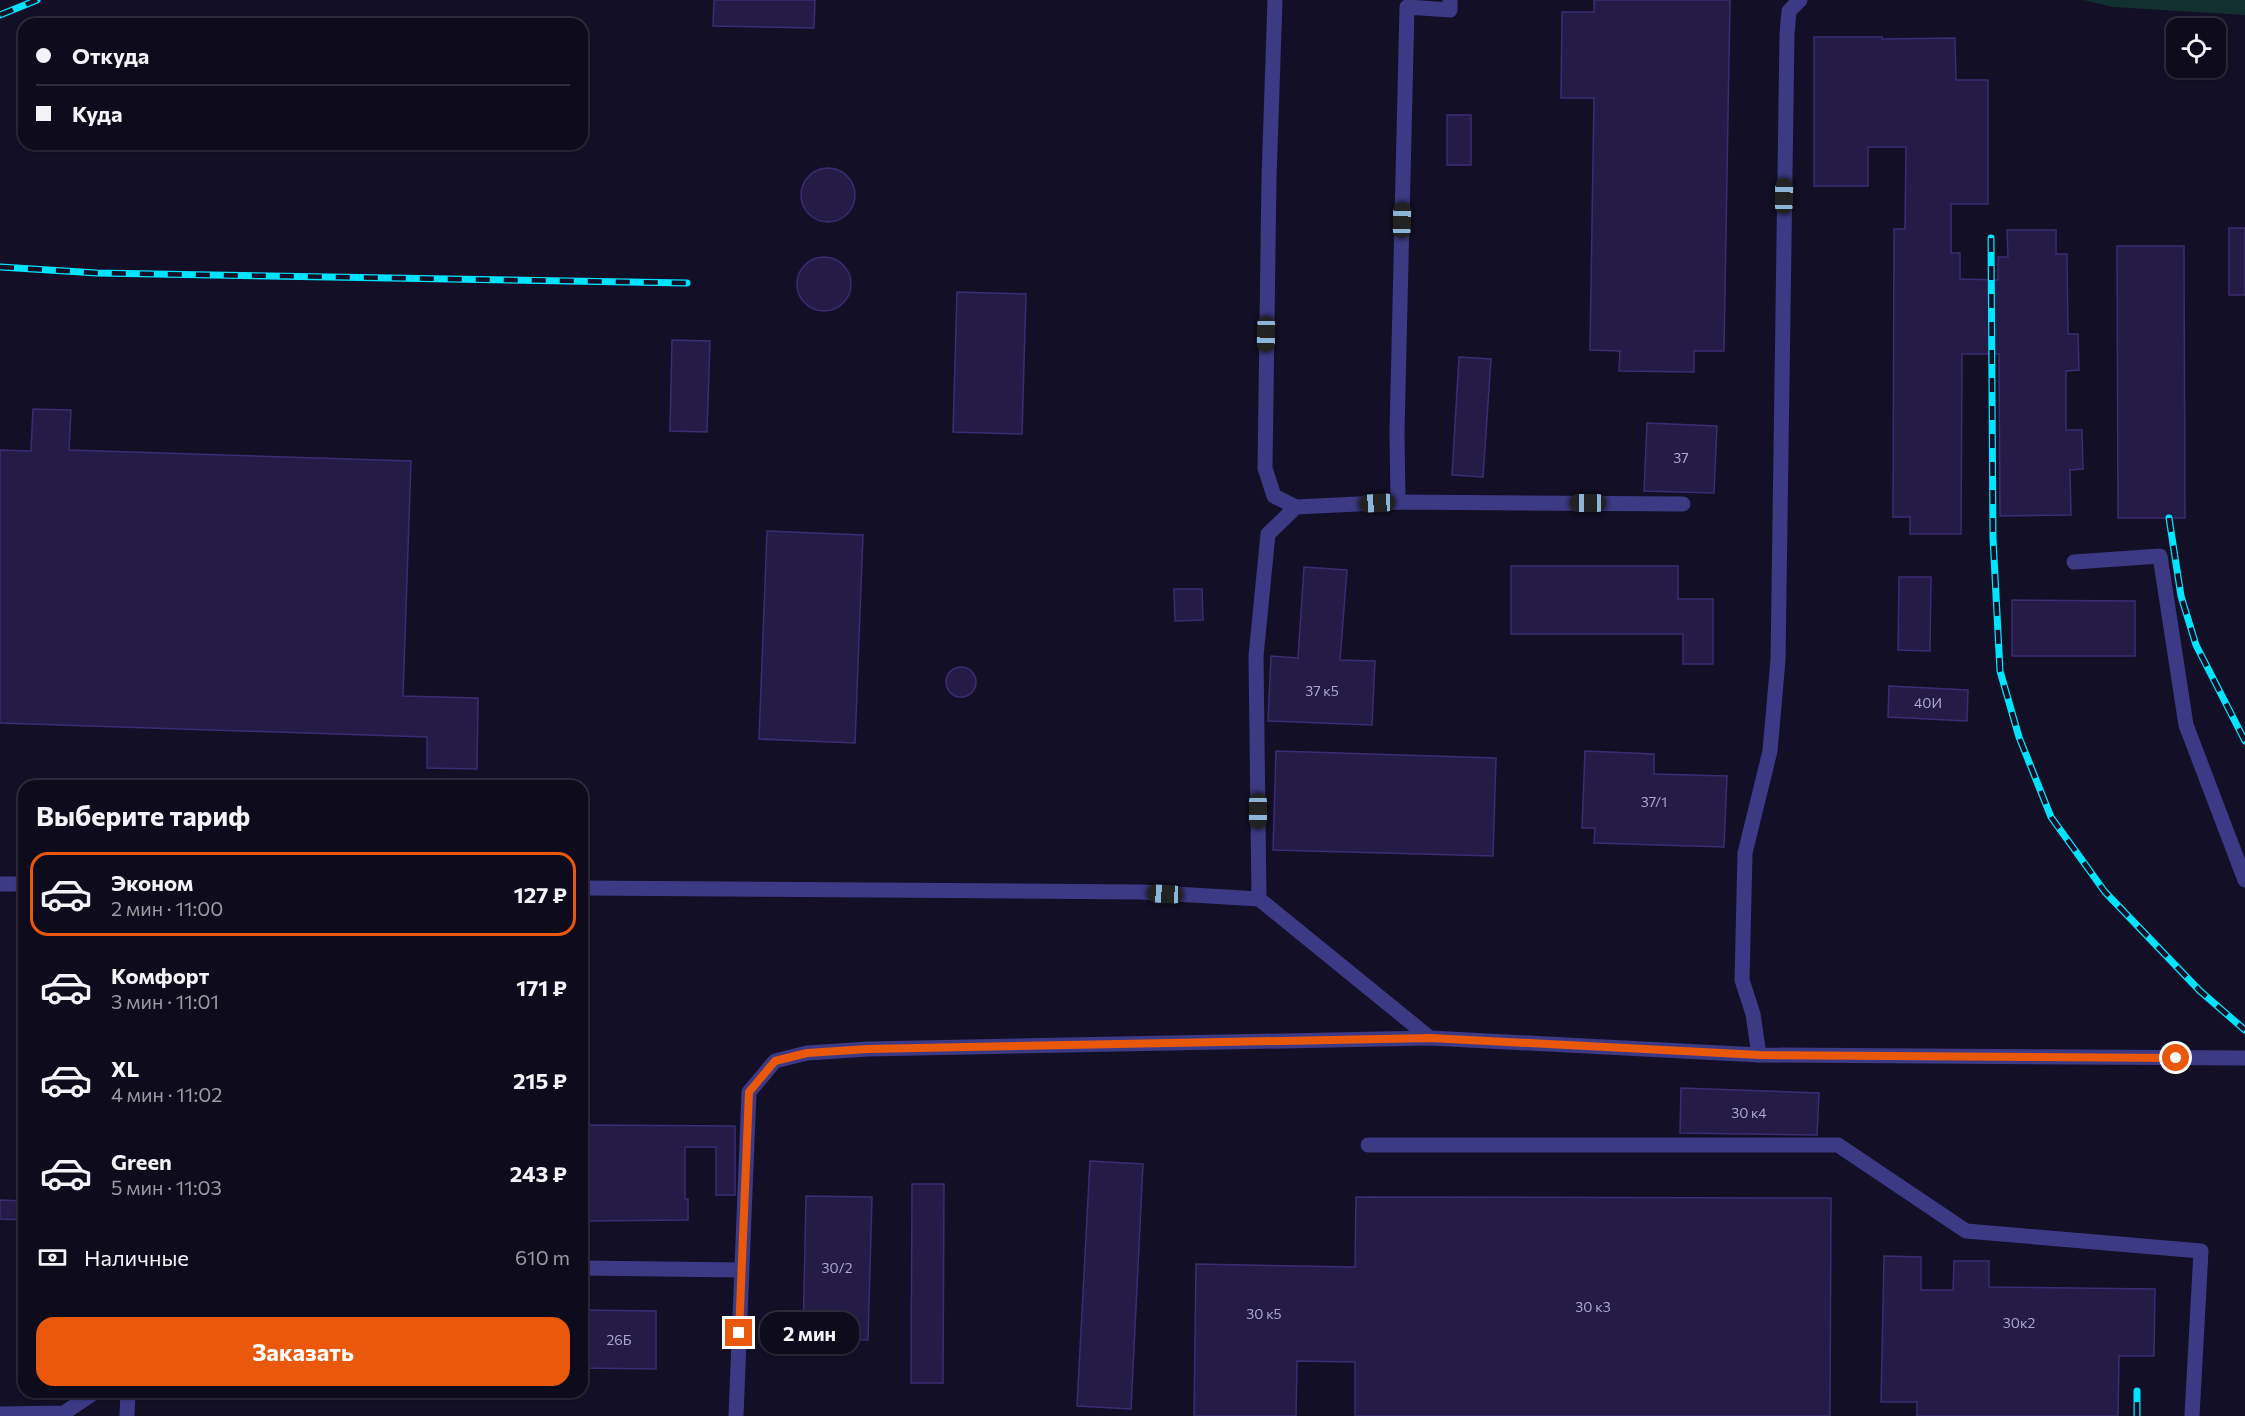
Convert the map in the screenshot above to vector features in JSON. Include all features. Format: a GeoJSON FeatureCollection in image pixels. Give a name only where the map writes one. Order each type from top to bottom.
{"type":"FeatureCollection","features":[{"type":"Feature","properties":{"kind":"street"},"geometry":{"type":"LineString","coordinates":[[1275,0],[1268,189],[1264,468],[1274,496],[1296,507],[1398,502],[1683,504]]}},
{"type":"Feature","properties":{"kind":"street"},"geometry":{"type":"LineString","coordinates":[[1398,502],[1397,432],[1407,7],[1450,10],[1450,0]]}},
{"type":"Feature","properties":{"kind":"street"},"geometry":{"type":"LineString","coordinates":[[1760,1055],[1753,1014],[1742,980],[1745,853],[1770,751],[1778,660],[1787,34],[1789,11],[1800,0]]}},
{"type":"Feature","properties":{"kind":"street"},"geometry":{"type":"LineString","coordinates":[[1259,899],[1256,656],[1268,534],[1296,507]]}},
{"type":"Feature","properties":{"kind":"street"},"geometry":{"type":"LineString","coordinates":[[2074,562],[2160,556],[2186,725],[2245,880]]}},
{"type":"Feature","properties":{"kind":"street"},"geometry":{"type":"LineString","coordinates":[[0,884],[18,884]]}},
{"type":"Feature","properties":{"kind":"street"},"geometry":{"type":"LineString","coordinates":[[588,888],[1141,892],[1259,899],[1430,1038]]}},
{"type":"Feature","properties":{"kind":"street"},"geometry":{"type":"LineString","coordinates":[[736,1416],[749,1092],[775,1061],[807,1053],[868,1049],[1430,1038],[1760,1055],[2245,1058]]}},
{"type":"Feature","properties":{"kind":"street"},"geometry":{"type":"LineString","coordinates":[[1368,1145],[1838,1145],[1966,1231],[2201,1251],[2192,1416]]}},
{"type":"Feature","properties":{"kind":"street"},"geometry":{"type":"LineString","coordinates":[[588,1268],[741,1270]]}},
{"type":"Feature","properties":{"kind":"street"},"geometry":{"type":"LineString","coordinates":[[0,1414],[64,1413],[86,1398]]}},
{"type":"Feature","properties":{"kind":"street"},"geometry":{"type":"LineString","coordinates":[[127,1416],[128,1398]]}},
{"type":"Feature","properties":{"kind":"green space"},"geometry":{"type":"Polygon","coordinates":[[[2084,0],[2245,0],[2245,15],[2113,7],[2084,0]]]}},
{"type":"Feature","properties":{"kind":"building"},"geometry":{"type":"Polygon","coordinates":[[[714,0],[815,0],[814,28],[713,26],[714,0]]]}},
{"type":"Feature","properties":{"kind":"building"},"geometry":{"type":"Polygon","coordinates":[[[1594,0],[1730,0],[1724,351],[1694,351],[1694,372],[1619,371],[1620,351],[1590,350],[1594,98],[1561,98],[1562,12],[1594,12],[1594,0]]]}},
{"type":"Feature","properties":{"kind":"building"},"geometry":{"type":"Polygon","coordinates":[[[1814,37],[1955,38],[1956,80],[1988,80],[1988,204],[1951,204],[1951,253],[1960,253],[1960,279],[1998,280],[1998,257],[2008,257],[2007,230],[2056,230],[2056,254],[2067,254],[2068,334],[2078,334],[2079,370],[2066,371],[2066,430],[2082,430],[2083,469],[2070,470],[2071,515],[2000,516],[1999,354],[1962,354],[1961,534],[1910,534],[1910,517],[1893,517],[1894,229],[1905,229],[1906,147],[1868,147],[1868,186],[1814,186],[1814,37]]]}},
{"type":"Feature","properties":{"kind":"building"},"geometry":{"type":"Polygon","coordinates":[[[1447,115],[1471,115],[1471,165],[1447,165],[1447,115]]]}},
{"type":"Feature","properties":{"kind":"building"},"geometry":{"type":"Polygon","coordinates":[[[828,168],[838,170],[847,176],[853,185],[855,195],[853,205],[847,214],[838,220],[828,222],[818,220],[809,214],[803,205],[801,195],[803,185],[809,176],[818,170],[828,168]]]}},
{"type":"Feature","properties":{"kind":"building"},"geometry":{"type":"Polygon","coordinates":[[[2229,228],[2245,228],[2245,295],[2229,295],[2229,228]]]}},
{"type":"Feature","properties":{"kind":"building"},"geometry":{"type":"Polygon","coordinates":[[[2117,246],[2184,246],[2185,518],[2118,518],[2117,246]]]}},
{"type":"Feature","properties":{"kind":"building"},"geometry":{"type":"Polygon","coordinates":[[[824,257],[834,259],[843,265],[849,274],[851,284],[849,294],[843,303],[834,309],[824,311],[814,309],[805,303],[799,294],[797,284],[799,274],[805,265],[814,259],[824,257]]]}},
{"type":"Feature","properties":{"kind":"building"},"geometry":{"type":"Polygon","coordinates":[[[957,292],[1026,294],[1022,434],[953,432],[957,292]]]}},
{"type":"Feature","properties":{"kind":"building"},"geometry":{"type":"Polygon","coordinates":[[[672,340],[710,341],[707,432],[670,431],[672,340]]]}},
{"type":"Feature","properties":{"kind":"building"},"geometry":{"type":"Polygon","coordinates":[[[1459,357],[1491,359],[1483,477],[1452,475],[1459,357]]]}},
{"type":"Feature","properties":{"kind":"building"},"geometry":{"type":"Polygon","coordinates":[[[33,409],[71,410],[69,450],[411,461],[403,696],[478,698],[477,769],[427,768],[427,737],[0,723],[0,450],[31,451],[33,409]]]}},
{"type":"Feature","properties":{"kind":"building"},"geometry":{"type":"Polygon","coordinates":[[[1647,423],[1717,426],[1714,493],[1644,491],[1647,423]]]}},
{"type":"Feature","properties":{"kind":"building"},"geometry":{"type":"Polygon","coordinates":[[[767,531],[863,535],[855,743],[759,739],[767,531]]]}},
{"type":"Feature","properties":{"kind":"building"},"geometry":{"type":"Polygon","coordinates":[[[1511,566],[1678,566],[1678,599],[1713,599],[1713,664],[1683,664],[1683,634],[1511,634],[1511,566]]]}},
{"type":"Feature","properties":{"kind":"building"},"geometry":{"type":"Polygon","coordinates":[[[1304,567],[1347,570],[1340,660],[1375,661],[1372,725],[1268,721],[1271,656],[1298,658],[1304,567]]]}},
{"type":"Feature","properties":{"kind":"building"},"geometry":{"type":"Polygon","coordinates":[[[1899,577],[1931,577],[1930,651],[1898,650],[1899,577]]]}},
{"type":"Feature","properties":{"kind":"building"},"geometry":{"type":"Polygon","coordinates":[[[1174,589],[1202,589],[1203,620],[1175,621],[1174,589]]]}},
{"type":"Feature","properties":{"kind":"building"},"geometry":{"type":"Polygon","coordinates":[[[2012,600],[2135,601],[2135,656],[2012,656],[2012,600]]]}},
{"type":"Feature","properties":{"kind":"building"},"geometry":{"type":"Polygon","coordinates":[[[961,667],[972,671],[976,682],[972,693],[961,697],[950,693],[946,682],[950,671],[961,667]]]}},
{"type":"Feature","properties":{"kind":"building"},"geometry":{"type":"Polygon","coordinates":[[[1889,686],[1968,690],[1967,721],[1888,717],[1889,686]]]}},
{"type":"Feature","properties":{"kind":"building"},"geometry":{"type":"Polygon","coordinates":[[[1276,751],[1496,758],[1493,856],[1273,850],[1276,751]]]}},
{"type":"Feature","properties":{"kind":"building"},"geometry":{"type":"Polygon","coordinates":[[[1585,751],[1654,754],[1654,774],[1727,776],[1724,847],[1594,843],[1595,828],[1582,828],[1585,751]]]}},
{"type":"Feature","properties":{"kind":"building"},"geometry":{"type":"Polygon","coordinates":[[[1681,1088],[1819,1093],[1817,1135],[1680,1133],[1681,1088]]]}},
{"type":"Feature","properties":{"kind":"building"},"geometry":{"type":"Polygon","coordinates":[[[588,1125],[735,1126],[735,1195],[716,1195],[716,1147],[685,1147],[685,1199],[688,1199],[688,1220],[588,1221],[588,1125]]]}},
{"type":"Feature","properties":{"kind":"building"},"geometry":{"type":"Polygon","coordinates":[[[1090,1161],[1143,1164],[1131,1409],[1077,1406],[1090,1161]]]}},
{"type":"Feature","properties":{"kind":"building"},"geometry":{"type":"Polygon","coordinates":[[[912,1184],[944,1184],[943,1383],[911,1383],[912,1184]]]}},
{"type":"Feature","properties":{"kind":"building"},"geometry":{"type":"Polygon","coordinates":[[[806,1196],[872,1197],[868,1340],[803,1338],[806,1196]]]}},
{"type":"Feature","properties":{"kind":"building"},"geometry":{"type":"Polygon","coordinates":[[[1356,1197],[1831,1198],[1830,1416],[1355,1416],[1355,1362],[1297,1361],[1296,1416],[1194,1416],[1196,1264],[1355,1267],[1356,1197]]]}},
{"type":"Feature","properties":{"kind":"building"},"geometry":{"type":"Polygon","coordinates":[[[0,1200],[18,1201],[18,1220],[0,1219],[0,1200]]]}},
{"type":"Feature","properties":{"kind":"building"},"geometry":{"type":"Polygon","coordinates":[[[1884,1256],[1921,1257],[1921,1290],[1953,1290],[1954,1261],[1989,1261],[1989,1287],[2155,1289],[2154,1356],[2119,1356],[2118,1416],[1917,1416],[1917,1402],[1881,1402],[1884,1256]]]}},
{"type":"Feature","properties":{"kind":"building"},"geometry":{"type":"Polygon","coordinates":[[[588,1310],[656,1311],[656,1369],[588,1368],[588,1310]]]}},
{"type":"Feature","properties":{"kind":"railway"},"geometry":{"type":"LineString","coordinates":[[0,15],[37,0]]}},
{"type":"Feature","properties":{"kind":"railway"},"geometry":{"type":"LineString","coordinates":[[1991,238],[1993,538],[2000,671],[2019,737],[2051,817],[2105,892],[2200,991],[2245,1030]]}},
{"type":"Feature","properties":{"kind":"railway"},"geometry":{"type":"LineString","coordinates":[[0,267],[97,273],[687,283]]}},
{"type":"Feature","properties":{"kind":"railway"},"geometry":{"type":"LineString","coordinates":[[2169,518],[2181,596],[2196,645],[2245,741]]}},
{"type":"Feature","properties":{"kind":"railway"},"geometry":{"type":"LineString","coordinates":[[2137,1391],[2137,1416]]}},
{"type":"Feature","properties":{"kind":"route"},"geometry":{"type":"LineString","coordinates":[[739,1333],[749,1092],[775,1061],[807,1053],[868,1049],[1430,1038],[1760,1055],[2176,1058]]}}]}
